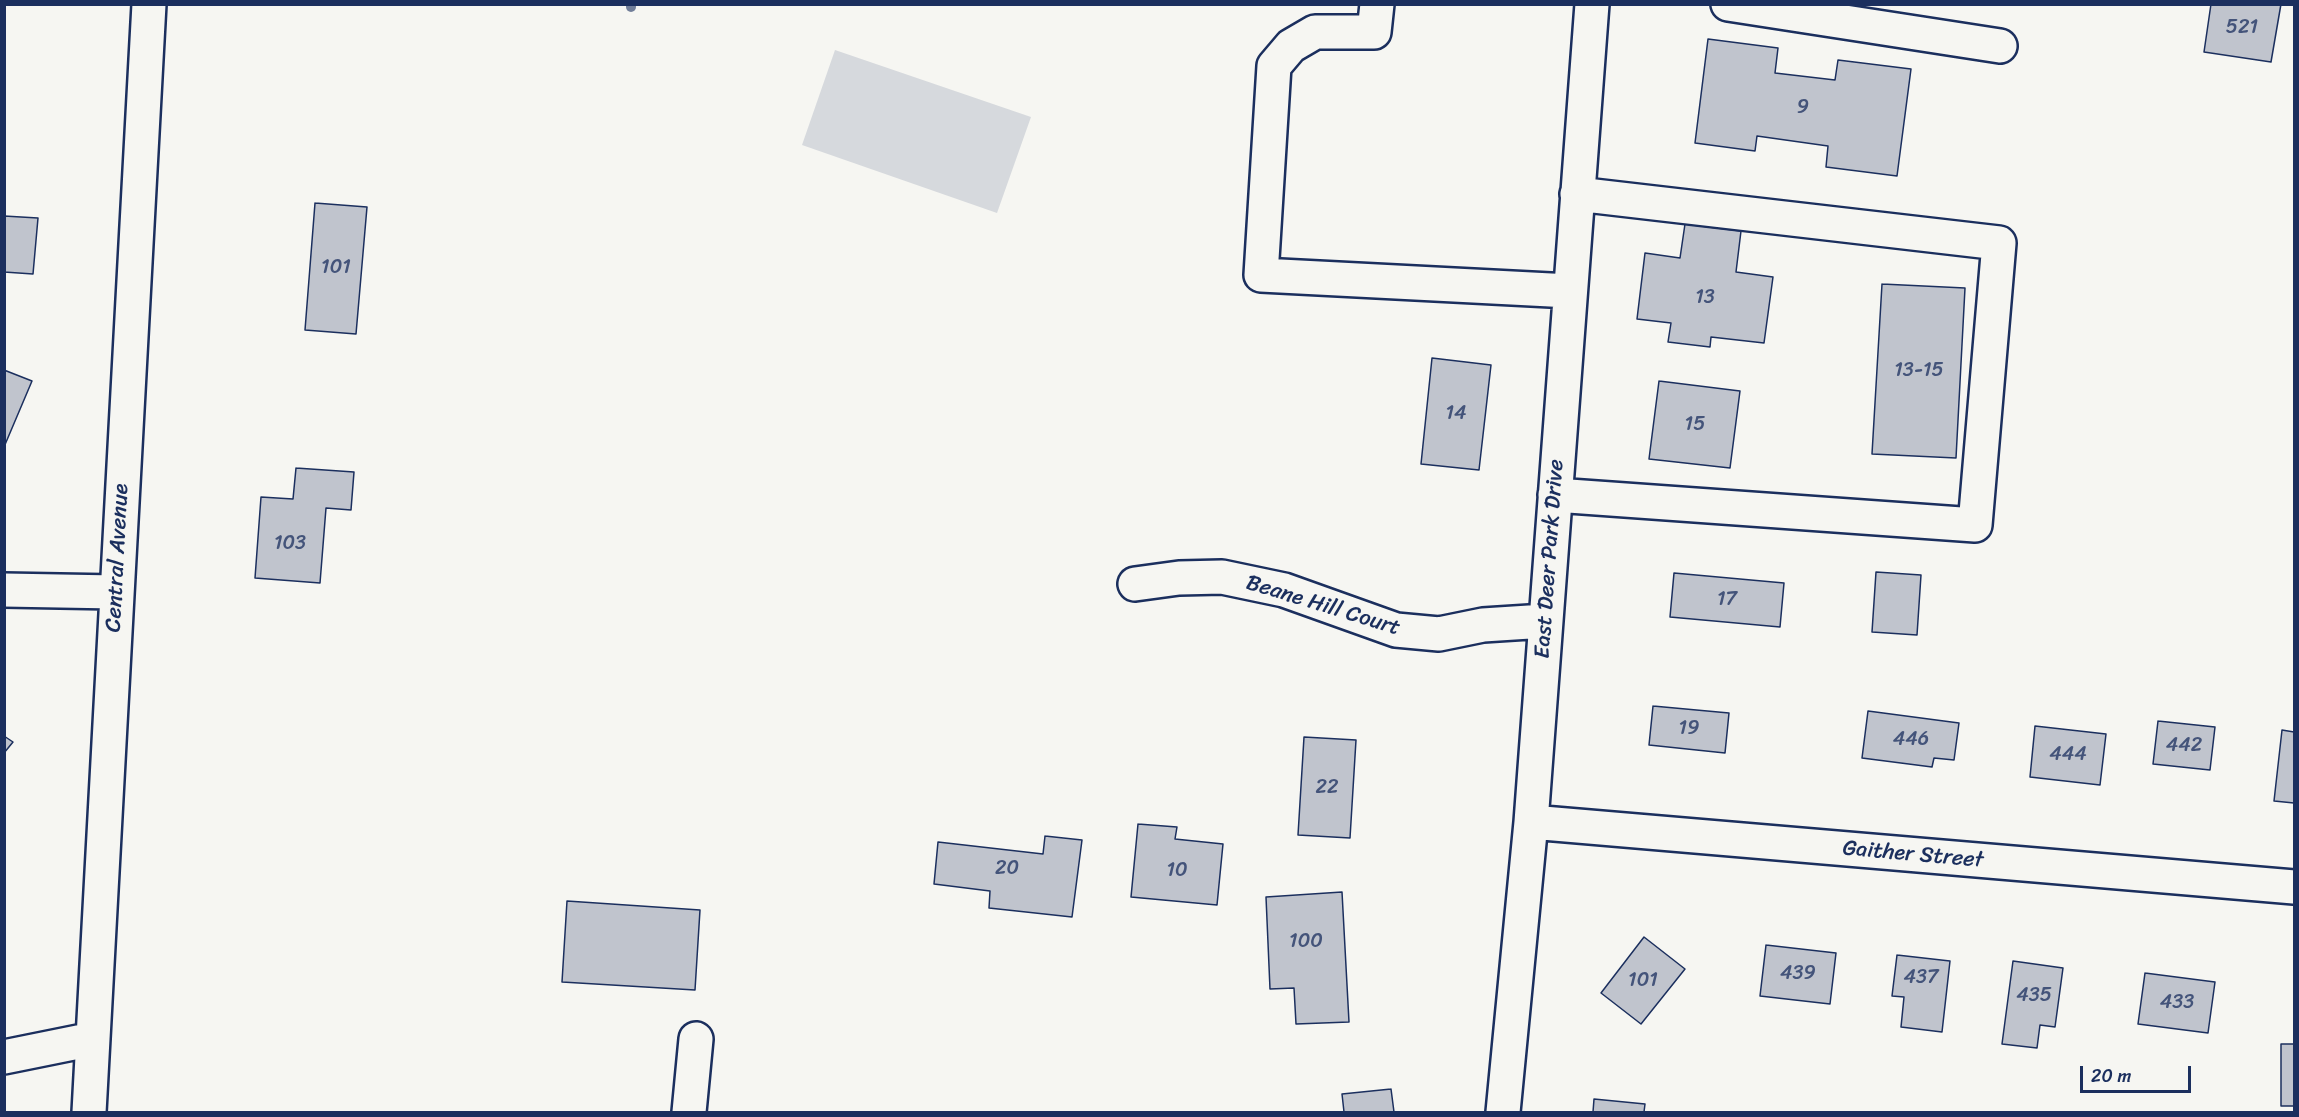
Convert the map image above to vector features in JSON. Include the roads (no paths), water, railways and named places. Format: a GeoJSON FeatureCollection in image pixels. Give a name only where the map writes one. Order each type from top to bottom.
{"type":"FeatureCollection","features":[{"type":"Feature","properties":{"kind":"street","name":"Central Avenue"},"geometry":{"type":"LineString","coordinates":[[89,1113],[149,4]]}},
{"type":"Feature","properties":{"kind":"street"},"geometry":{"type":"LineString","coordinates":[[1377,4],[1374,32],[1315,33],[1291,46],[1274,66],[1261,275],[1570,291]]}},
{"type":"Feature","properties":{"kind":"street","name":"East Deer Park Drive"},"geometry":{"type":"LineString","coordinates":[[1503,1113],[1531,822],[1592,4]]}},
{"type":"Feature","properties":{"kind":"street"},"geometry":{"type":"LineString","coordinates":[[1728,4],[2000,46]]}},
{"type":"Feature","properties":{"kind":"street"},"geometry":{"type":"LineString","coordinates":[[1555,495],[1975,525],[1999,243],[1577,194]]}},
{"type":"Feature","properties":{"kind":"street","name":"Beane Hill Court"},"geometry":{"type":"LineString","coordinates":[[1136,584],[1179,578],[1222,577],[1284,590],[1396,630],[1439,634],[1483,625],[1545,621]]}},
{"type":"Feature","properties":{"kind":"street"},"geometry":{"type":"LineString","coordinates":[[4,590],[116,592]]}},
{"type":"Feature","properties":{"kind":"street","name":"Gaither Street"},"geometry":{"type":"LineString","coordinates":[[1531,822],[2295,887]]}},
{"type":"Feature","properties":{"kind":"street"},"geometry":{"type":"LineString","coordinates":[[4,1057],[93,1039]]}},
{"type":"Feature","properties":{"kind":"street"},"geometry":{"type":"LineString","coordinates":[[689,1113],[696,1039]]}}]}
